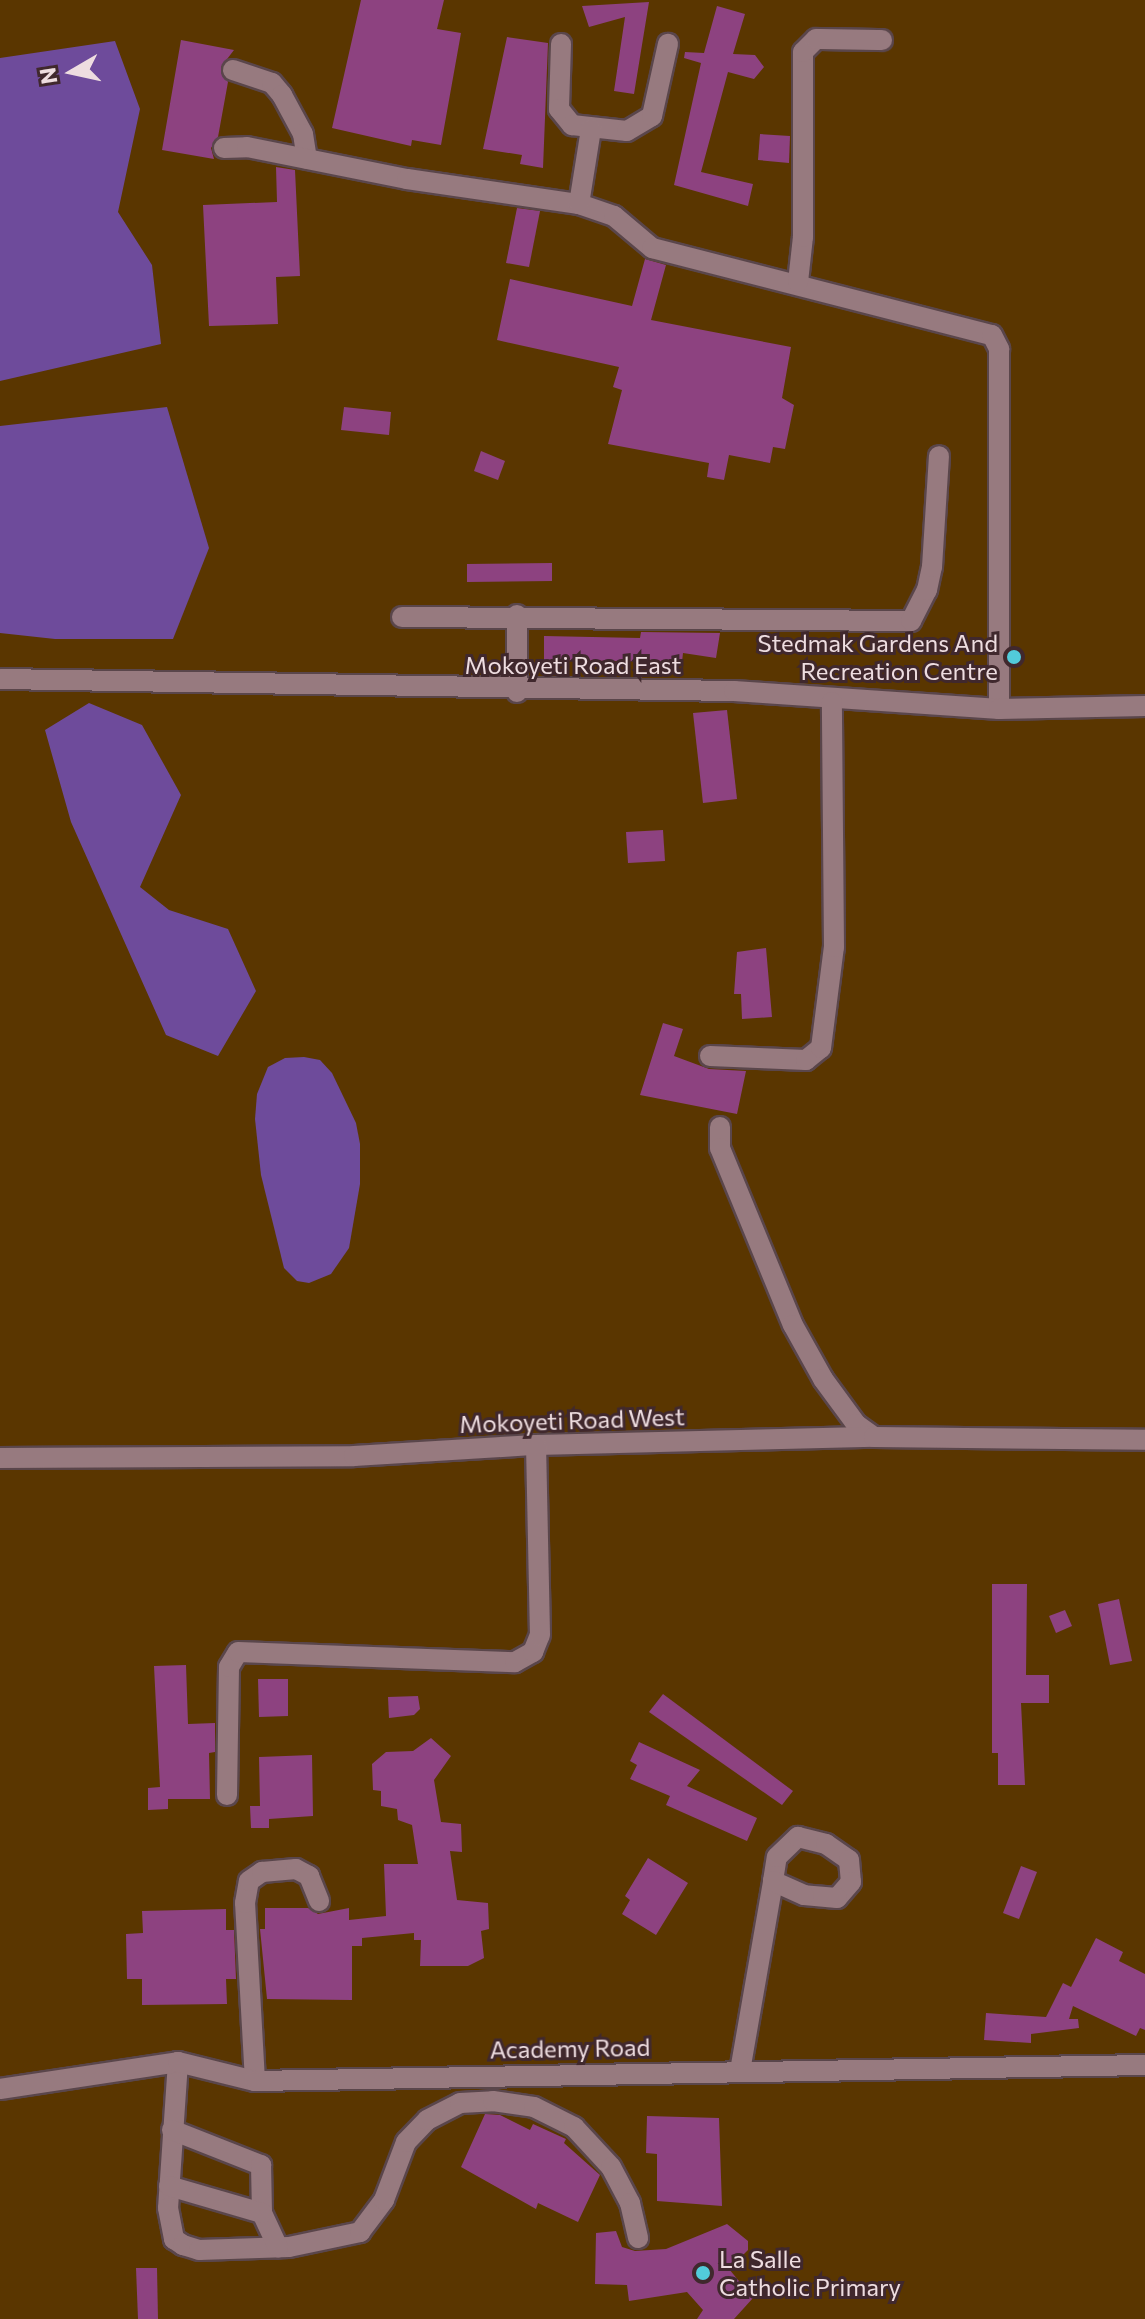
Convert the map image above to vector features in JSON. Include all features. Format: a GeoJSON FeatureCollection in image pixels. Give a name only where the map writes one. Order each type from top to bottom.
{"type":"FeatureCollection","features":[{"type":"Feature","properties":{"kind":"street"},"geometry":{"type":"LineString","coordinates":[[798,282],[803,52],[816,39],[882,40]]}},
{"type":"Feature","properties":{"kind":"street"},"geometry":{"type":"LineString","coordinates":[[561,44],[559,109],[572,125],[627,131],[652,116],[668,44]]}},
{"type":"Feature","properties":{"kind":"street"},"geometry":{"type":"LineString","coordinates":[[233,70],[272,83],[282,95],[303,134],[307,159]]}},
{"type":"Feature","properties":{"kind":"street"},"geometry":{"type":"LineString","coordinates":[[579,204],[591,129]]}},
{"type":"Feature","properties":{"kind":"street"},"geometry":{"type":"LineString","coordinates":[[224,148],[247,147],[579,204],[614,216],[652,248],[978,327],[992,335],[999,349],[999,709]]}},
{"type":"Feature","properties":{"kind":"street"},"geometry":{"type":"LineString","coordinates":[[402,617],[517,615],[911,621],[927,590],[932,567],[939,456]]}},
{"type":"Feature","properties":{"kind":"street"},"geometry":{"type":"LineString","coordinates":[[517,615],[517,692]]}},
{"type":"Feature","properties":{"kind":"street","name":"Mokoyeti Road East"},"geometry":{"type":"LineString","coordinates":[[0,679],[517,692],[734,691],[832,702],[999,709],[1145,706]]}},
{"type":"Feature","properties":{"kind":"street"},"geometry":{"type":"LineString","coordinates":[[710,1056],[806,1060],[821,1048],[834,947],[832,702]]}},
{"type":"Feature","properties":{"kind":"street"},"geometry":{"type":"LineString","coordinates":[[720,1127],[720,1148],[793,1325],[823,1379],[856,1424],[874,1437]]}},
{"type":"Feature","properties":{"kind":"street","name":"Mokoyeti Road West"},"geometry":{"type":"LineString","coordinates":[[0,1458],[354,1456],[536,1445],[874,1437],[1145,1440]]}},
{"type":"Feature","properties":{"kind":"street"},"geometry":{"type":"LineString","coordinates":[[227,1795],[229,1667],[238,1652],[515,1662],[533,1652],[540,1622],[536,1445]]}},
{"type":"Feature","properties":{"kind":"street"},"geometry":{"type":"LineString","coordinates":[[255,2081],[245,1903],[249,1881],[262,1872],[296,1869],[309,1876],[319,1901]]}},
{"type":"Feature","properties":{"kind":"street"},"geometry":{"type":"LineString","coordinates":[[740,2071],[773,1881]]}},
{"type":"Feature","properties":{"kind":"street"},"geometry":{"type":"LineString","coordinates":[[178,2062],[169,2225],[174,2239],[183,2245],[199,2250],[278,2247],[360,2232],[384,2200],[406,2142],[427,2120],[460,2103],[493,2101],[534,2107],[574,2127],[611,2167],[630,2203],[638,2238]]}},
{"type":"Feature","properties":{"kind":"street","name":"Academy Road"},"geometry":{"type":"LineString","coordinates":[[0,2089],[178,2062],[255,2081],[1145,2065]]}},
{"type":"Feature","properties":{"kind":"street"},"geometry":{"type":"LineString","coordinates":[[172,2130],[258,2161],[262,2213],[278,2247]]}},
{"type":"Feature","properties":{"kind":"street"},"geometry":{"type":"LineString","coordinates":[[169,2186],[262,2213]]}},
{"type":"Feature","properties":{"kind":"shaded area"},"geometry":{"type":"Polygon","coordinates":[[[0,0],[1145,0],[1145,2319],[0,2319],[0,0]]]}},
{"type":"Feature","properties":{"kind":"shaded area"},"geometry":{"type":"Polygon","coordinates":[[[115,41],[140,109],[118,212],[152,265],[161,344],[0,381],[0,58],[115,41]]]}},
{"type":"Feature","properties":{"kind":"shaded area"},"geometry":{"type":"Polygon","coordinates":[[[167,407],[209,548],[173,639],[55,639],[0,633],[0,426],[167,407]]]}},
{"type":"Feature","properties":{"kind":"shaded area"},"geometry":{"type":"Polygon","coordinates":[[[89,703],[142,725],[181,795],[140,887],[169,910],[228,929],[256,991],[218,1056],[166,1035],[71,822],[45,730],[89,703]]]}},
{"type":"Feature","properties":{"kind":"shaded area"},"geometry":{"type":"Polygon","coordinates":[[[285,1058],[320,1060],[332,1073],[356,1123],[360,1144],[360,1184],[349,1248],[331,1274],[309,1283],[297,1281],[284,1268],[261,1175],[255,1119],[257,1094],[268,1067],[285,1058]]]}},
{"type":"Feature","properties":{"kind":"building"},"geometry":{"type":"Polygon","coordinates":[[[361,0],[444,0],[437,29],[461,33],[441,145],[412,140],[411,146],[332,128],[361,0]]]}},
{"type":"Feature","properties":{"kind":"building"},"geometry":{"type":"Polygon","coordinates":[[[649,2],[634,94],[614,91],[625,17],[589,27],[582,6],[649,2]]]}},
{"type":"Feature","properties":{"kind":"building"},"geometry":{"type":"Polygon","coordinates":[[[717,6],[745,14],[733,54],[755,55],[764,67],[754,79],[728,72],[701,172],[753,184],[748,206],[674,185],[701,63],[684,58],[685,52],[704,53],[717,6]]]}},
{"type":"Feature","properties":{"kind":"building"},"geometry":{"type":"Polygon","coordinates":[[[507,37],[548,43],[543,168],[520,164],[522,155],[483,149],[507,37]]]}},
{"type":"Feature","properties":{"kind":"building"},"geometry":{"type":"Polygon","coordinates":[[[181,40],[234,50],[221,67],[228,82],[218,137],[211,148],[214,159],[162,150],[181,40]]]}},
{"type":"Feature","properties":{"kind":"building"},"geometry":{"type":"Polygon","coordinates":[[[760,134],[790,136],[789,163],[758,160],[760,134]]]}},
{"type":"Feature","properties":{"kind":"building"},"geometry":{"type":"Polygon","coordinates":[[[276,167],[295,170],[300,276],[276,277],[278,324],[209,326],[203,205],[277,202],[276,167]]]}},
{"type":"Feature","properties":{"kind":"building"},"geometry":{"type":"Polygon","coordinates":[[[517,208],[540,211],[529,267],[506,263],[517,208]]]}},
{"type":"Feature","properties":{"kind":"building"},"geometry":{"type":"Polygon","coordinates":[[[645,259],[666,265],[651,320],[791,347],[782,398],[794,405],[785,449],[773,447],[770,463],[729,455],[724,480],[707,477],[709,463],[608,444],[622,390],[613,387],[619,367],[497,340],[510,279],[632,306],[645,259]]]}},
{"type":"Feature","properties":{"kind":"building"},"geometry":{"type":"Polygon","coordinates":[[[344,407],[391,412],[389,435],[341,430],[344,407]]]}},
{"type":"Feature","properties":{"kind":"building"},"geometry":{"type":"Polygon","coordinates":[[[481,451],[505,461],[498,480],[474,471],[481,451]]]}},
{"type":"Feature","properties":{"kind":"building"},"geometry":{"type":"Polygon","coordinates":[[[552,563],[552,581],[467,582],[467,564],[552,563]]]}},
{"type":"Feature","properties":{"kind":"building"},"geometry":{"type":"Polygon","coordinates":[[[641,632],[720,633],[716,658],[683,653],[682,662],[544,660],[544,636],[640,638],[641,632]]]}},
{"type":"Feature","properties":{"kind":"building"},"geometry":{"type":"Polygon","coordinates":[[[727,710],[737,799],[703,803],[693,713],[727,710]]]}},
{"type":"Feature","properties":{"kind":"building"},"geometry":{"type":"Polygon","coordinates":[[[663,830],[665,861],[628,863],[626,832],[663,830]]]}},
{"type":"Feature","properties":{"kind":"building"},"geometry":{"type":"Polygon","coordinates":[[[766,948],[772,1017],[742,1019],[741,994],[734,994],[737,952],[766,948]]]}},
{"type":"Feature","properties":{"kind":"building"},"geometry":{"type":"Polygon","coordinates":[[[663,1023],[683,1029],[674,1056],[709,1069],[746,1071],[737,1114],[640,1095],[663,1023]]]}},
{"type":"Feature","properties":{"kind":"building"},"geometry":{"type":"Polygon","coordinates":[[[992,1584],[1027,1584],[1026,1675],[1049,1675],[1049,1703],[1021,1703],[1025,1785],[998,1785],[998,1753],[992,1753],[992,1584]]]}},
{"type":"Feature","properties":{"kind":"building"},"geometry":{"type":"Polygon","coordinates":[[[1119,1599],[1132,1661],[1110,1665],[1098,1604],[1119,1599]]]}},
{"type":"Feature","properties":{"kind":"building"},"geometry":{"type":"Polygon","coordinates":[[[1065,1610],[1072,1626],[1056,1633],[1049,1616],[1065,1610]]]}},
{"type":"Feature","properties":{"kind":"building"},"geometry":{"type":"Polygon","coordinates":[[[186,1665],[188,1724],[215,1723],[215,1752],[209,1753],[210,1799],[168,1799],[168,1809],[148,1810],[148,1788],[160,1787],[154,1666],[186,1665]]]}},
{"type":"Feature","properties":{"kind":"building"},"geometry":{"type":"Polygon","coordinates":[[[258,1679],[288,1679],[288,1716],[259,1717],[258,1679]]]}},
{"type":"Feature","properties":{"kind":"building"},"geometry":{"type":"Polygon","coordinates":[[[663,1694],[793,1791],[782,1805],[649,1712],[663,1694]]]}},
{"type":"Feature","properties":{"kind":"building"},"geometry":{"type":"Polygon","coordinates":[[[418,1696],[420,1709],[414,1715],[389,1718],[388,1697],[418,1696]]]}},
{"type":"Feature","properties":{"kind":"building"},"geometry":{"type":"Polygon","coordinates":[[[431,1738],[451,1756],[434,1780],[441,1822],[461,1824],[462,1852],[450,1851],[457,1900],[488,1903],[489,1929],[481,1931],[484,1958],[468,1966],[420,1966],[421,1940],[414,1940],[414,1933],[362,1938],[362,1946],[352,1946],[352,2000],[267,1999],[260,1929],[265,1929],[265,1908],[308,1908],[318,1914],[349,1908],[349,1920],[386,1916],[384,1864],[418,1864],[412,1825],[398,1820],[397,1809],[381,1806],[381,1791],[373,1790],[372,1764],[386,1752],[413,1751],[431,1738]]]}},
{"type":"Feature","properties":{"kind":"building"},"geometry":{"type":"Polygon","coordinates":[[[639,1742],[700,1770],[687,1786],[757,1818],[747,1841],[666,1805],[670,1796],[630,1779],[637,1765],[630,1761],[639,1742]]]}},
{"type":"Feature","properties":{"kind":"building"},"geometry":{"type":"Polygon","coordinates":[[[312,1755],[313,1816],[269,1819],[269,1828],[251,1828],[250,1806],[260,1806],[259,1757],[312,1755]]]}},
{"type":"Feature","properties":{"kind":"building"},"geometry":{"type":"Polygon","coordinates":[[[648,1858],[688,1883],[656,1935],[622,1914],[630,1900],[625,1896],[648,1858]]]}},
{"type":"Feature","properties":{"kind":"building"},"geometry":{"type":"Polygon","coordinates":[[[1021,1866],[1037,1872],[1019,1919],[1003,1913],[1021,1866]]]}},
{"type":"Feature","properties":{"kind":"building"},"geometry":{"type":"Polygon","coordinates":[[[226,1909],[226,1930],[234,1930],[236,1979],[226,1979],[227,2004],[142,2005],[142,1979],[127,1979],[126,1934],[143,1933],[142,1911],[226,1909]]]}},
{"type":"Feature","properties":{"kind":"building"},"geometry":{"type":"Polygon","coordinates":[[[1096,1938],[1123,1952],[1119,1961],[1145,1974],[1145,2030],[1140,2028],[1136,2036],[1073,2006],[1069,2019],[1078,2019],[1079,2028],[1031,2034],[1031,2043],[984,2040],[986,2013],[1046,2017],[1063,1983],[1071,1987],[1096,1938]]]}},
{"type":"Feature","properties":{"kind":"building"},"geometry":{"type":"Polygon","coordinates":[[[485,2114],[500,2115],[530,2130],[533,2124],[566,2139],[564,2143],[600,2175],[578,2222],[538,2203],[536,2209],[461,2167],[485,2114]]]}},
{"type":"Feature","properties":{"kind":"building"},"geometry":{"type":"Polygon","coordinates":[[[647,2116],[719,2118],[722,2206],[657,2201],[657,2154],[646,2153],[647,2116]]]}},
{"type":"Feature","properties":{"kind":"building"},"geometry":{"type":"Polygon","coordinates":[[[727,2224],[748,2241],[748,2250],[729,2269],[753,2298],[734,2319],[697,2319],[703,2310],[687,2292],[629,2301],[627,2285],[595,2284],[596,2233],[616,2231],[622,2247],[635,2251],[666,2249],[727,2224]]]}},
{"type":"Feature","properties":{"kind":"building"},"geometry":{"type":"Polygon","coordinates":[[[136,2268],[157,2268],[158,2319],[138,2319],[136,2268]]]}},
{"type":"Feature","properties":{"kind":"place","name":"Stedmak Gardens And Recreation Centre"},"geometry":{"type":"Point","coordinates":[1014,657]}},
{"type":"Feature","properties":{"kind":"place","name":"La Salle Catholic Primary"},"geometry":{"type":"Point","coordinates":[703,2273]}}]}
